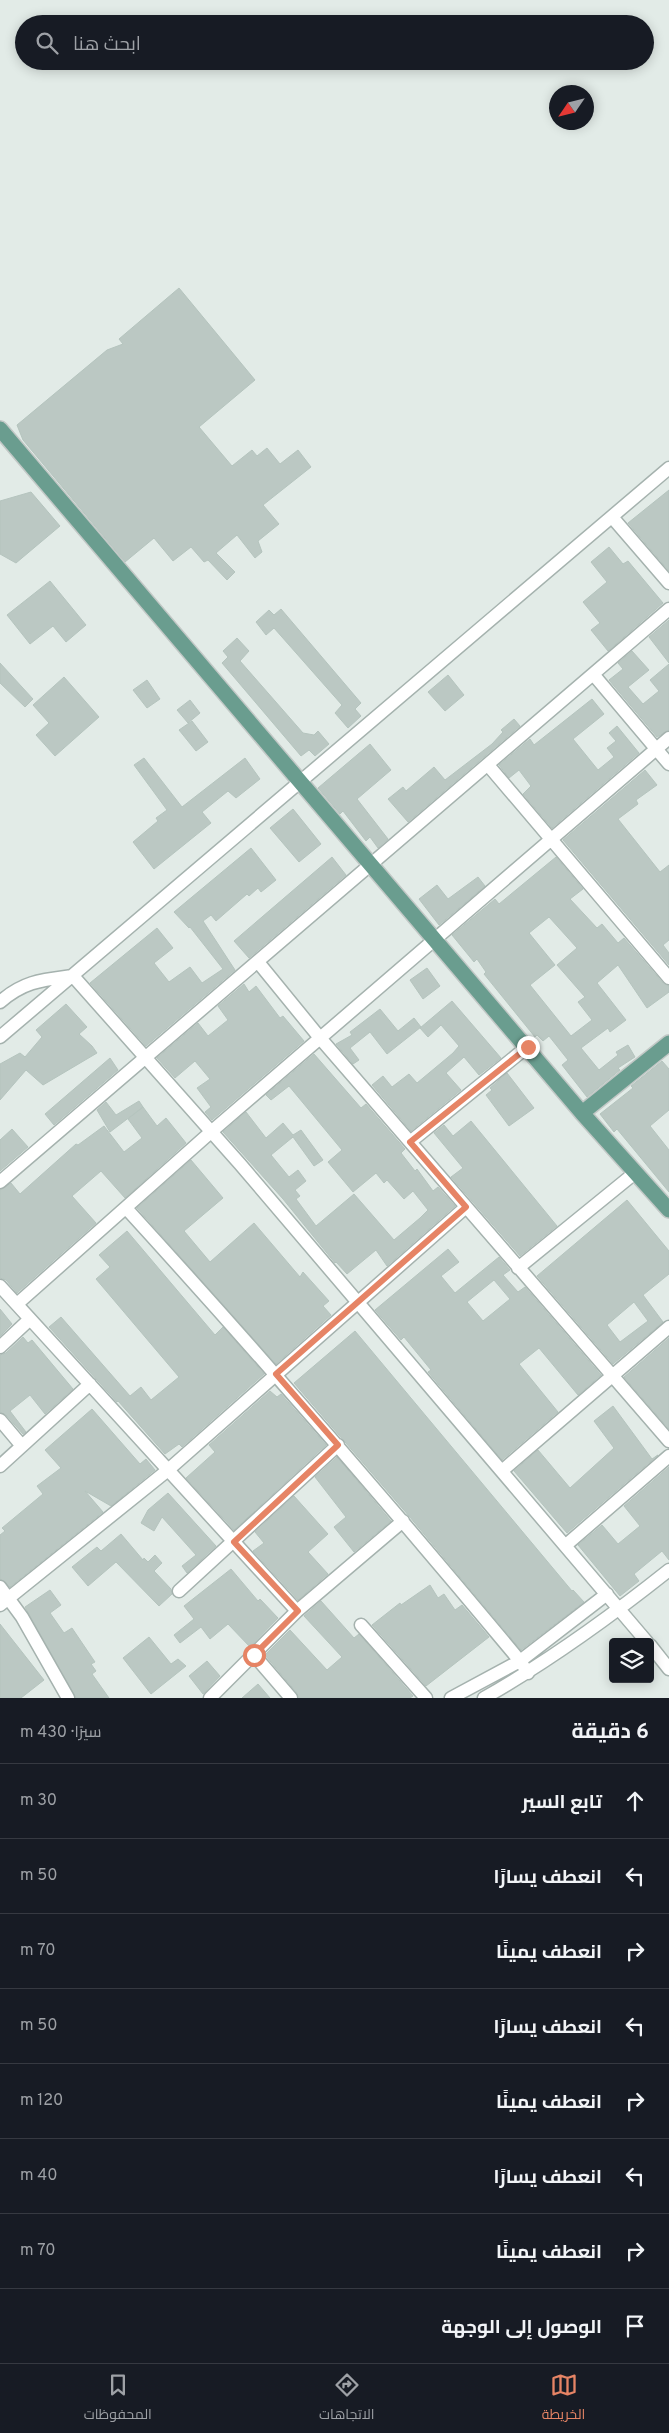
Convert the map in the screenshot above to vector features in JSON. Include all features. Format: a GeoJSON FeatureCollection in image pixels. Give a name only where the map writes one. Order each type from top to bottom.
{"type":"FeatureCollection","features":[{"type":"Feature","properties":{"kind":"main road"},"geometry":{"type":"LineString","coordinates":[[0,429],[302,781],[582,1113],[669,1210]]}},
{"type":"Feature","properties":{"kind":"main road"},"geometry":{"type":"LineString","coordinates":[[582,1113],[669,1043]]}},
{"type":"Feature","properties":{"kind":"street"},"geometry":{"type":"LineString","coordinates":[[1,1033],[73,976],[669,468]]}},
{"type":"Feature","properties":{"kind":"street"},"geometry":{"type":"LineString","coordinates":[[612,517],[669,583]]}},
{"type":"Feature","properties":{"kind":"street"},"geometry":{"type":"LineString","coordinates":[[0,1182],[669,609]]}},
{"type":"Feature","properties":{"kind":"street"},"geometry":{"type":"LineString","coordinates":[[592,674],[669,764]]}},
{"type":"Feature","properties":{"kind":"street"},"geometry":{"type":"LineString","coordinates":[[17,1304],[212,1131],[669,738]]}},
{"type":"Feature","properties":{"kind":"street"},"geometry":{"type":"LineString","coordinates":[[488,765],[669,978]]}},
{"type":"Feature","properties":{"kind":"street"},"geometry":{"type":"LineString","coordinates":[[258,962],[320,1038],[669,1441]]}},
{"type":"Feature","properties":{"kind":"street"},"geometry":{"type":"LineString","coordinates":[[0,1002],[16,988],[43,980],[73,976]]}},
{"type":"Feature","properties":{"kind":"street"},"geometry":{"type":"LineString","coordinates":[[73,976],[212,1131],[503,1470],[644,1638]]}},
{"type":"Feature","properties":{"kind":"street"},"geometry":{"type":"LineString","coordinates":[[410,1142],[528,1047]]}},
{"type":"Feature","properties":{"kind":"street"},"geometry":{"type":"LineString","coordinates":[[518,1268],[636,1172]]}},
{"type":"Feature","properties":{"kind":"street"},"geometry":{"type":"LineString","coordinates":[[4,1601],[168,1470],[466,1207]]}},
{"type":"Feature","properties":{"kind":"street"},"geometry":{"type":"LineString","coordinates":[[126,1208],[276,1374],[404,1520],[528,1673]]}},
{"type":"Feature","properties":{"kind":"street"},"geometry":{"type":"LineString","coordinates":[[0,1286],[298,1611]]}},
{"type":"Feature","properties":{"kind":"street"},"geometry":{"type":"LineString","coordinates":[[0,1347],[30,1319]]}},
{"type":"Feature","properties":{"kind":"street"},"geometry":{"type":"LineString","coordinates":[[503,1470],[669,1327]]}},
{"type":"Feature","properties":{"kind":"street"},"geometry":{"type":"LineString","coordinates":[[0,1466],[90,1384]]}},
{"type":"Feature","properties":{"kind":"street"},"geometry":{"type":"LineString","coordinates":[[0,1420],[22,1446]]}},
{"type":"Feature","properties":{"kind":"street"},"geometry":{"type":"LineString","coordinates":[[179,1591],[338,1445]]}},
{"type":"Feature","properties":{"kind":"street"},"geometry":{"type":"LineString","coordinates":[[566,1545],[669,1456]]}},
{"type":"Feature","properties":{"kind":"street"},"geometry":{"type":"LineString","coordinates":[[210,1698],[298,1611],[404,1520]]}},
{"type":"Feature","properties":{"kind":"street"},"geometry":{"type":"LineString","coordinates":[[484,1698],[528,1673],[620,1609],[669,1570]]}},
{"type":"Feature","properties":{"kind":"street"},"geometry":{"type":"LineString","coordinates":[[0,1587],[4,1601],[22,1617],[68,1698]]}},
{"type":"Feature","properties":{"kind":"street"},"geometry":{"type":"LineString","coordinates":[[451,1698],[520,1661],[607,1594]]}},
{"type":"Feature","properties":{"kind":"street"},"geometry":{"type":"LineString","coordinates":[[361,1625],[426,1698]]}},
{"type":"Feature","properties":{"kind":"street"},"geometry":{"type":"LineString","coordinates":[[654,1650],[669,1669]]}},
{"type":"Feature","properties":{"kind":"street"},"geometry":{"type":"LineString","coordinates":[[254,1655],[291,1698]]}},
{"type":"Feature","properties":{"kind":"building"},"geometry":{"type":"Polygon","coordinates":[[[179,288],[255,380],[199,427],[232,466],[252,450],[257,456],[267,448],[280,464],[298,450],[311,467],[263,505],[279,524],[258,541],[262,552],[255,558],[237,535],[216,553],[235,572],[227,580],[208,560],[204,562],[191,547],[173,561],[154,538],[125,562],[23,440],[17,425],[107,350],[123,344],[119,339],[179,288]]]}},
{"type":"Feature","properties":{"kind":"building"},"geometry":{"type":"Polygon","coordinates":[[[669,490],[669,571],[628,523],[669,490]]]}},
{"type":"Feature","properties":{"kind":"building"},"geometry":{"type":"Polygon","coordinates":[[[31,492],[60,526],[16,563],[0,554],[0,501],[31,492]]]}},
{"type":"Feature","properties":{"kind":"building"},"geometry":{"type":"Polygon","coordinates":[[[609,547],[623,564],[628,561],[663,603],[608,651],[591,630],[600,623],[583,602],[607,582],[591,562],[609,547]]]}},
{"type":"Feature","properties":{"kind":"building"},"geometry":{"type":"Polygon","coordinates":[[[50,581],[86,625],[66,642],[53,626],[30,644],[7,615],[50,581]]]}},
{"type":"Feature","properties":{"kind":"building"},"geometry":{"type":"Polygon","coordinates":[[[281,609],[361,703],[355,709],[361,716],[348,728],[335,713],[342,705],[274,628],[266,635],[256,622],[269,610],[274,615],[281,609]]]}},
{"type":"Feature","properties":{"kind":"building"},"geometry":{"type":"Polygon","coordinates":[[[669,620],[669,663],[649,637],[669,620]]]}},
{"type":"Feature","properties":{"kind":"building"},"geometry":{"type":"Polygon","coordinates":[[[237,638],[249,651],[240,661],[303,733],[314,735],[318,731],[329,744],[315,756],[309,750],[301,756],[222,663],[228,657],[223,651],[237,638]]]}},
{"type":"Feature","properties":{"kind":"building"},"geometry":{"type":"Polygon","coordinates":[[[632,651],[649,670],[628,687],[643,704],[659,691],[650,680],[669,664],[669,730],[657,737],[609,680],[623,669],[618,663],[632,651]]]}},
{"type":"Feature","properties":{"kind":"building"},"geometry":{"type":"Polygon","coordinates":[[[0,663],[33,699],[25,707],[0,683],[0,663]]]}},
{"type":"Feature","properties":{"kind":"building"},"geometry":{"type":"Polygon","coordinates":[[[448,675],[464,695],[445,711],[428,692],[448,675]]]}},
{"type":"Feature","properties":{"kind":"building"},"geometry":{"type":"Polygon","coordinates":[[[64,677],[99,717],[55,756],[36,735],[49,723],[33,705],[64,677]]]}},
{"type":"Feature","properties":{"kind":"building"},"geometry":{"type":"Polygon","coordinates":[[[147,680],[160,699],[147,708],[133,690],[147,680]]]}},
{"type":"Feature","properties":{"kind":"building"},"geometry":{"type":"Polygon","coordinates":[[[592,699],[604,714],[573,739],[598,770],[614,757],[607,748],[616,741],[609,733],[617,726],[639,753],[552,828],[523,794],[531,786],[519,770],[509,778],[499,765],[530,739],[534,745],[592,699]]]}},
{"type":"Feature","properties":{"kind":"building"},"geometry":{"type":"Polygon","coordinates":[[[190,700],[200,713],[188,723],[177,710],[190,700]]]}},
{"type":"Feature","properties":{"kind":"building"},"geometry":{"type":"Polygon","coordinates":[[[514,719],[520,726],[408,822],[388,799],[403,787],[406,791],[434,767],[445,780],[492,744],[503,732],[501,730],[514,719]]]}},
{"type":"Feature","properties":{"kind":"building"},"geometry":{"type":"Polygon","coordinates":[[[192,721],[208,742],[196,751],[179,730],[192,721]]]}},
{"type":"Feature","properties":{"kind":"building"},"geometry":{"type":"Polygon","coordinates":[[[370,744],[391,770],[357,799],[388,839],[378,848],[370,837],[366,841],[343,811],[340,814],[318,788],[370,744]]]}},
{"type":"Feature","properties":{"kind":"building"},"geometry":{"type":"Polygon","coordinates":[[[144,758],[182,807],[245,758],[260,779],[236,798],[228,791],[202,812],[211,823],[154,869],[133,842],[158,821],[156,818],[167,810],[134,765],[144,758]]]}},
{"type":"Feature","properties":{"kind":"building"},"geometry":{"type":"Polygon","coordinates":[[[645,770],[657,785],[636,800],[638,804],[618,819],[660,872],[669,865],[669,940],[663,945],[669,953],[669,965],[563,840],[645,770]]]}},
{"type":"Feature","properties":{"kind":"building"},"geometry":{"type":"Polygon","coordinates":[[[293,809],[321,844],[299,862],[270,828],[293,809]]]}},
{"type":"Feature","properties":{"kind":"building"},"geometry":{"type":"Polygon","coordinates":[[[251,848],[276,880],[261,892],[258,888],[249,896],[247,894],[216,921],[211,915],[203,921],[235,970],[146,1046],[90,983],[157,928],[173,948],[154,963],[169,982],[190,967],[202,983],[223,969],[190,927],[174,912],[251,848]]]}},
{"type":"Feature","properties":{"kind":"building"},"geometry":{"type":"Polygon","coordinates":[[[332,857],[346,875],[249,958],[234,941],[332,857]]]}},
{"type":"Feature","properties":{"kind":"building"},"geometry":{"type":"Polygon","coordinates":[[[556,857],[583,889],[570,899],[597,928],[602,924],[618,943],[624,938],[663,983],[669,986],[669,992],[647,1008],[618,965],[597,983],[626,1020],[610,1032],[608,1028],[581,1048],[599,1070],[618,1055],[616,1052],[628,1045],[635,1057],[618,1068],[620,1070],[587,1097],[562,1065],[568,1060],[549,1036],[543,1041],[537,1035],[535,1037],[484,974],[486,972],[477,959],[474,962],[452,935],[495,899],[499,904],[556,857]],[[549,917],[529,933],[555,965],[530,985],[571,1036],[592,1020],[578,1002],[585,997],[557,965],[577,948],[549,917]]]}},
{"type":"Feature","properties":{"kind":"building"},"geometry":{"type":"Polygon","coordinates":[[[478,877],[485,886],[439,925],[419,899],[437,885],[448,899],[478,877]]]}},
{"type":"Feature","properties":{"kind":"building"},"geometry":{"type":"Polygon","coordinates":[[[427,968],[440,986],[423,999],[410,980],[427,968]]]}},
{"type":"Feature","properties":{"kind":"building"},"geometry":{"type":"Polygon","coordinates":[[[244,984],[249,992],[256,986],[280,1018],[283,1016],[304,1041],[212,1120],[205,1112],[211,1107],[197,1088],[210,1079],[195,1061],[175,1078],[157,1058],[198,1023],[208,1036],[228,1020],[218,1006],[244,984]]]}},
{"type":"Feature","properties":{"kind":"building"},"geometry":{"type":"Polygon","coordinates":[[[452,1001],[501,1058],[479,1075],[464,1057],[446,1073],[461,1090],[411,1131],[372,1085],[383,1076],[392,1087],[409,1074],[417,1083],[453,1053],[459,1046],[441,1025],[428,1037],[420,1028],[452,1001]]]}},
{"type":"Feature","properties":{"kind":"building"},"geometry":{"type":"Polygon","coordinates":[[[66,1004],[87,1027],[79,1034],[97,1053],[43,1085],[26,1070],[0,1100],[0,1064],[20,1053],[25,1057],[42,1037],[36,1030],[66,1004]]]}},
{"type":"Feature","properties":{"kind":"building"},"geometry":{"type":"Polygon","coordinates":[[[380,1009],[398,1031],[414,1018],[421,1027],[387,1054],[370,1032],[350,1048],[359,1060],[353,1064],[336,1044],[352,1035],[350,1032],[380,1009]]]}},
{"type":"Feature","properties":{"kind":"building"},"geometry":{"type":"Polygon","coordinates":[[[314,1054],[361,1108],[366,1104],[405,1149],[401,1153],[415,1171],[417,1169],[433,1191],[438,1187],[455,1206],[387,1266],[376,1250],[347,1274],[335,1263],[283,1199],[223,1132],[246,1112],[266,1138],[283,1123],[293,1135],[301,1130],[323,1160],[314,1166],[293,1137],[271,1155],[289,1177],[298,1170],[306,1181],[295,1190],[300,1196],[296,1199],[316,1226],[354,1194],[394,1240],[420,1218],[428,1210],[413,1191],[404,1199],[387,1180],[384,1183],[376,1173],[353,1192],[328,1162],[342,1150],[289,1086],[271,1100],[266,1095],[314,1054]]]}},
{"type":"Feature","properties":{"kind":"building"},"geometry":{"type":"Polygon","coordinates":[[[110,1058],[118,1070],[54,1125],[45,1114],[110,1058]]]}},
{"type":"Feature","properties":{"kind":"building"},"geometry":{"type":"Polygon","coordinates":[[[662,1061],[669,1069],[669,1110],[650,1126],[669,1150],[669,1192],[617,1129],[614,1132],[600,1114],[633,1088],[631,1086],[662,1061]]]}},
{"type":"Feature","properties":{"kind":"building"},"geometry":{"type":"Polygon","coordinates":[[[507,1073],[534,1108],[509,1126],[486,1095],[492,1090],[490,1088],[507,1073]]]}},
{"type":"Feature","properties":{"kind":"building"},"geometry":{"type":"Polygon","coordinates":[[[139,1101],[143,1107],[110,1132],[97,1110],[106,1102],[116,1115],[139,1101]]]}},
{"type":"Feature","properties":{"kind":"building"},"geometry":{"type":"Polygon","coordinates":[[[143,1107],[157,1126],[166,1118],[186,1143],[125,1198],[101,1171],[72,1196],[96,1223],[17,1293],[6,1280],[0,1278],[0,1190],[11,1183],[20,1194],[76,1144],[78,1145],[104,1126],[124,1152],[142,1138],[128,1119],[143,1107]]]}},
{"type":"Feature","properties":{"kind":"building"},"geometry":{"type":"Polygon","coordinates":[[[471,1121],[557,1226],[520,1256],[451,1177],[463,1168],[434,1133],[444,1125],[453,1136],[471,1121]]]}},
{"type":"Feature","properties":{"kind":"building"},"geometry":{"type":"Polygon","coordinates":[[[12,1129],[28,1147],[0,1171],[0,1140],[12,1129]]]}},
{"type":"Feature","properties":{"kind":"building"},"geometry":{"type":"Polygon","coordinates":[[[191,1160],[223,1198],[184,1231],[210,1262],[254,1223],[300,1277],[303,1272],[329,1301],[323,1306],[331,1315],[276,1364],[137,1208],[191,1160]]]}},
{"type":"Feature","properties":{"kind":"building"},"geometry":{"type":"Polygon","coordinates":[[[627,1200],[669,1251],[669,1274],[643,1295],[663,1322],[613,1364],[537,1276],[627,1200]],[[634,1302],[607,1325],[620,1342],[648,1321],[634,1302]]]}},
{"type":"Feature","properties":{"kind":"building"},"geometry":{"type":"Polygon","coordinates":[[[127,1231],[215,1335],[223,1327],[264,1374],[182,1447],[179,1444],[165,1454],[49,1327],[61,1317],[130,1396],[141,1387],[151,1400],[179,1377],[96,1279],[110,1267],[99,1255],[127,1231]]]}},
{"type":"Feature","properties":{"kind":"building"},"geometry":{"type":"Polygon","coordinates":[[[448,1249],[459,1262],[441,1276],[455,1293],[499,1257],[510,1270],[503,1275],[518,1292],[525,1287],[601,1375],[578,1395],[539,1348],[519,1364],[558,1412],[502,1460],[428,1372],[431,1370],[404,1337],[401,1340],[375,1310],[448,1249]],[[494,1280],[467,1302],[483,1321],[510,1299],[494,1280]]]}},
{"type":"Feature","properties":{"kind":"building"},"geometry":{"type":"Polygon","coordinates":[[[0,1309],[12,1324],[0,1336],[0,1309]]]}},
{"type":"Feature","properties":{"kind":"building"},"geometry":{"type":"Polygon","coordinates":[[[355,1331],[572,1591],[584,1602],[521,1650],[294,1383],[355,1331]]]}},
{"type":"Feature","properties":{"kind":"building"},"geometry":{"type":"Polygon","coordinates":[[[23,1337],[28,1343],[32,1340],[73,1389],[45,1414],[30,1395],[10,1411],[26,1432],[23,1434],[6,1415],[0,1412],[0,1355],[6,1353],[23,1337]]]}},
{"type":"Feature","properties":{"kind":"building"},"geometry":{"type":"Polygon","coordinates":[[[669,1338],[669,1429],[624,1377],[669,1338]]]}},
{"type":"Feature","properties":{"kind":"building"},"geometry":{"type":"Polygon","coordinates":[[[270,1391],[277,1397],[281,1394],[326,1445],[234,1530],[186,1478],[215,1452],[209,1445],[270,1391]]]}},
{"type":"Feature","properties":{"kind":"building"},"geometry":{"type":"Polygon","coordinates":[[[613,1406],[652,1459],[658,1455],[567,1533],[514,1471],[538,1450],[570,1488],[614,1448],[594,1421],[613,1406]]]}},
{"type":"Feature","properties":{"kind":"building"},"geometry":{"type":"Polygon","coordinates":[[[92,1409],[140,1464],[146,1459],[155,1470],[111,1506],[85,1491],[103,1512],[10,1587],[0,1579],[0,1535],[5,1531],[2,1528],[43,1494],[37,1486],[61,1468],[45,1450],[92,1409]]]}},
{"type":"Feature","properties":{"kind":"building"},"geometry":{"type":"Polygon","coordinates":[[[337,1457],[391,1521],[354,1552],[334,1527],[346,1517],[315,1477],[337,1457]]]}},
{"type":"Feature","properties":{"kind":"building"},"geometry":{"type":"Polygon","coordinates":[[[669,1467],[669,1560],[662,1551],[634,1574],[639,1581],[620,1596],[578,1545],[602,1525],[618,1544],[640,1526],[624,1506],[669,1467]]]}},
{"type":"Feature","properties":{"kind":"building"},"geometry":{"type":"Polygon","coordinates":[[[168,1493],[216,1546],[187,1573],[182,1566],[196,1555],[162,1517],[154,1531],[141,1523],[148,1510],[168,1493]]]}},
{"type":"Feature","properties":{"kind":"building"},"geometry":{"type":"Polygon","coordinates":[[[294,1496],[328,1534],[308,1552],[328,1574],[298,1600],[253,1551],[264,1543],[255,1532],[294,1496]]]}},
{"type":"Feature","properties":{"kind":"building"},"geometry":{"type":"Polygon","coordinates":[[[121,1534],[143,1560],[144,1558],[148,1562],[155,1555],[162,1563],[154,1571],[171,1589],[172,1594],[159,1606],[116,1562],[88,1586],[72,1567],[97,1547],[101,1551],[121,1534]]]}},
{"type":"Feature","properties":{"kind":"building"},"geometry":{"type":"Polygon","coordinates":[[[231,1569],[258,1601],[260,1599],[278,1618],[250,1647],[228,1624],[210,1639],[201,1627],[180,1643],[174,1635],[194,1619],[184,1606],[231,1569]]]}},
{"type":"Feature","properties":{"kind":"building"},"geometry":{"type":"Polygon","coordinates":[[[430,1585],[438,1598],[444,1594],[455,1610],[462,1605],[489,1637],[426,1686],[372,1625],[400,1603],[401,1605],[430,1585]]]}},
{"type":"Feature","properties":{"kind":"building"},"geometry":{"type":"Polygon","coordinates":[[[50,1590],[61,1605],[50,1613],[64,1633],[72,1628],[95,1662],[91,1664],[96,1671],[92,1674],[109,1698],[76,1698],[25,1607],[50,1590]]]}},
{"type":"Feature","properties":{"kind":"building"},"geometry":{"type":"Polygon","coordinates":[[[321,1601],[354,1638],[359,1634],[413,1696],[410,1698],[299,1698],[297,1693],[265,1655],[290,1630],[327,1670],[342,1657],[304,1616],[321,1601]]]}},
{"type":"Feature","properties":{"kind":"building"},"geometry":{"type":"Polygon","coordinates":[[[0,1624],[44,1680],[21,1698],[0,1698],[0,1624]]]}},
{"type":"Feature","properties":{"kind":"building"},"geometry":{"type":"Polygon","coordinates":[[[149,1637],[171,1664],[178,1659],[186,1666],[151,1694],[123,1658],[149,1637]]]}},
{"type":"Feature","properties":{"kind":"building"},"geometry":{"type":"Polygon","coordinates":[[[207,1661],[220,1676],[203,1694],[189,1676],[207,1661]]]}},
{"type":"Feature","properties":{"kind":"building"},"geometry":{"type":"Polygon","coordinates":[[[258,1684],[270,1698],[242,1698],[258,1684]]]}},
{"type":"Feature","properties":{"kind":"route"},"geometry":{"type":"LineString","coordinates":[[254,1655],[298,1611],[234,1542],[338,1445],[276,1374],[466,1207],[410,1142],[528,1047]]}}]}
